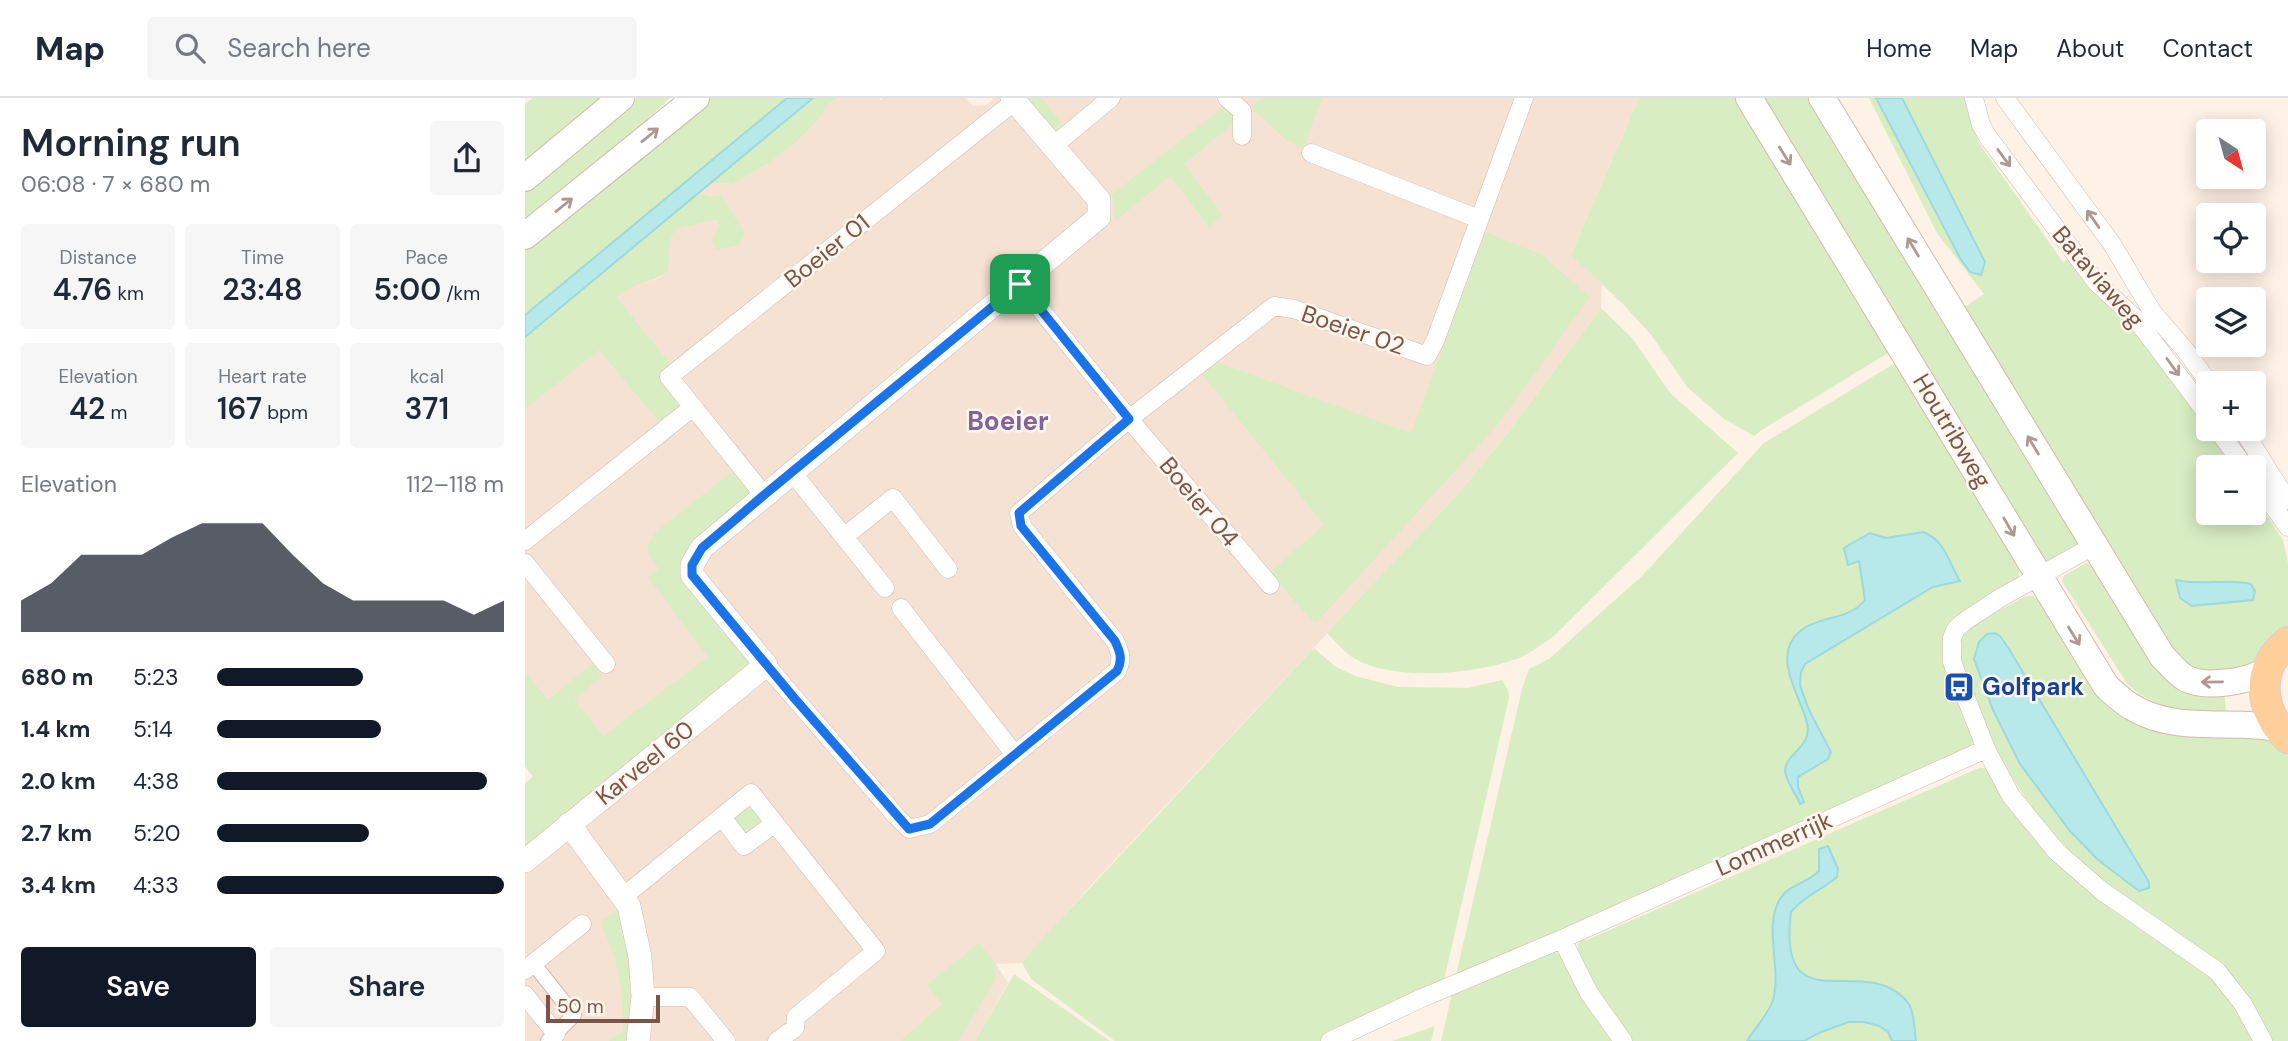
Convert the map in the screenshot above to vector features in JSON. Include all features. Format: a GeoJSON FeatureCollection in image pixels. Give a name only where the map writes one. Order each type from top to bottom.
{"type":"FeatureCollection","features":[{"type":"Feature","properties":{"kind":"main road"},"geometry":{"type":"LineString","coordinates":[[525,177],[621,98]]}},
{"type":"Feature","properties":{"kind":"main road"},"geometry":{"type":"LineString","coordinates":[[525,236],[696,98]]}},
{"type":"Feature","properties":{"kind":"main road","name":"Houtribweg"},"geometry":{"type":"LineString","coordinates":[[1749,98],[1944,415],[2038,578],[2106,687],[2131,707],[2158,719],[2188,723],[2281,724]]}},
{"type":"Feature","properties":{"kind":"main road"},"geometry":{"type":"LineString","coordinates":[[1822,98],[2162,656],[2187,679],[2204,683],[2250,679],[2278,664]]}},
{"type":"Feature","properties":{"kind":"main road"},"geometry":{"type":"LineString","coordinates":[[2281,724],[2264,692],[2278,664],[2275,654],[2288,642]]}},
{"type":"Feature","properties":{"kind":"street"},"geometry":{"type":"LineString","coordinates":[[1053,146],[1111,98]]}},
{"type":"Feature","properties":{"kind":"street"},"geometry":{"type":"LineString","coordinates":[[1227,98],[1242,111],[1242,136]]}},
{"type":"Feature","properties":{"kind":"street","name":"Boeier 02"},"geometry":{"type":"LineString","coordinates":[[1129,419],[1274,306],[1294,309],[1427,356],[1435,341],[1524,98]]}},
{"type":"Feature","properties":{"kind":"street","name":"Bataviaweg"},"geometry":{"type":"LineString","coordinates":[[1974,98],[1981,125],[1988,137],[2061,237],[2097,282],[2136,319],[2196,399]]}},
{"type":"Feature","properties":{"kind":"street","name":"Bataviaweg"},"geometry":{"type":"LineString","coordinates":[[2005,98],[2112,244],[2153,313],[2200,371]]}},
{"type":"Feature","properties":{"kind":"street"},"geometry":{"type":"LineString","coordinates":[[1014,100],[1099,200],[1099,217],[792,471],[702,548],[692,565],[692,575],[766,665],[909,829],[930,824],[1117,671],[1121,658],[1115,641],[1021,526],[1019,513],[1129,419]]}},
{"type":"Feature","properties":{"kind":"street","name":"Boeier 01"},"geometry":{"type":"LineString","coordinates":[[764,495],[669,377],[1014,100]]}},
{"type":"Feature","properties":{"kind":"street"},"geometry":{"type":"LineString","coordinates":[[1311,153],[1479,219]]}},
{"type":"Feature","properties":{"kind":"street","name":"Boeier 04"},"geometry":{"type":"LineString","coordinates":[[1020,284],[1129,419],[1270,585]]}},
{"type":"Feature","properties":{"kind":"street"},"geometry":{"type":"LineString","coordinates":[[525,541],[693,407]]}},
{"type":"Feature","properties":{"kind":"street"},"geometry":{"type":"LineString","coordinates":[[2251,441],[2266,469],[2288,500]]}},
{"type":"Feature","properties":{"kind":"street"},"geometry":{"type":"LineString","coordinates":[[2255,446],[2275,463],[2288,481]]}},
{"type":"Feature","properties":{"kind":"street"},"geometry":{"type":"LineString","coordinates":[[792,471],[885,588]]}},
{"type":"Feature","properties":{"kind":"street"},"geometry":{"type":"LineString","coordinates":[[2266,496],[2288,527]]}},
{"type":"Feature","properties":{"kind":"street"},"geometry":{"type":"LineString","coordinates":[[845,536],[893,498],[948,569]]}},
{"type":"Feature","properties":{"kind":"street"},"geometry":{"type":"LineString","coordinates":[[2095,545],[1979,611],[1956,629],[1952,638],[1952,662],[1986,748],[2011,796],[2057,852],[2102,891],[2217,971],[2243,1004],[2263,1041]]}},
{"type":"Feature","properties":{"kind":"street"},"geometry":{"type":"LineString","coordinates":[[525,563],[606,664]]}},
{"type":"Feature","properties":{"kind":"street"},"geometry":{"type":"LineString","coordinates":[[901,608],[1015,755]]}},
{"type":"Feature","properties":{"kind":"street","name":"Karveel 60"},"geometry":{"type":"LineString","coordinates":[[525,861],[766,665]]}},
{"type":"Feature","properties":{"kind":"street","name":"Lommerrijk"},"geometry":{"type":"LineString","coordinates":[[1330,1041],[1986,748]]}},
{"type":"Feature","properties":{"kind":"street"},"geometry":{"type":"LineString","coordinates":[[624,897],[751,793],[876,951],[796,1017],[795,1028],[777,1041]]}},
{"type":"Feature","properties":{"kind":"street"},"geometry":{"type":"LineString","coordinates":[[722,817],[744,846],[775,823]]}},
{"type":"Feature","properties":{"kind":"street"},"geometry":{"type":"LineString","coordinates":[[569,824],[629,906],[640,957],[643,997],[638,1041]]}},
{"type":"Feature","properties":{"kind":"street"},"geometry":{"type":"LineString","coordinates":[[525,995],[552,1037],[574,1015],[529,967],[582,924]]}},
{"type":"Feature","properties":{"kind":"street"},"geometry":{"type":"LineString","coordinates":[[1562,939],[1590,993],[1623,1041]]}},
{"type":"Feature","properties":{"kind":"street"},"geometry":{"type":"LineString","coordinates":[[643,997],[690,997],[726,1041]]}},
{"type":"Feature","properties":{"kind":"shaded area"},"geometry":{"type":"Polygon","coordinates":[[[837,98],[966,98],[973,106],[986,105],[995,98],[1639,98],[1571,255],[1602,284],[1601,308],[1509,432],[1459,493],[1094,882],[1022,963],[996,964],[1008,983],[975,1041],[525,1041],[525,848],[552,827],[525,689],[525,372],[617,298],[625,288],[657,279],[668,271],[671,238],[676,229],[716,220],[738,245],[713,197],[699,193],[711,183],[733,184],[765,165],[824,107],[837,98]]]}},
{"type":"Feature","properties":{"kind":"green space"},"geometry":{"type":"Polygon","coordinates":[[[533,98],[610,98],[525,167],[525,104],[533,98]]]}},
{"type":"Feature","properties":{"kind":"green space"},"geometry":{"type":"Polygon","coordinates":[[[636,98],[670,98],[605,159],[525,226],[525,190],[636,98]]]}},
{"type":"Feature","properties":{"kind":"green space"},"geometry":{"type":"Polygon","coordinates":[[[707,98],[787,98],[525,315],[525,249],[707,98]]]}},
{"type":"Feature","properties":{"kind":"green space"},"geometry":{"type":"Polygon","coordinates":[[[813,98],[837,98],[824,107],[823,114],[796,142],[765,165],[733,184],[711,183],[813,98]]]}},
{"type":"Feature","properties":{"kind":"green space"},"geometry":{"type":"Polygon","coordinates":[[[1027,98],[1042,98],[1063,125],[1057,130],[1046,123],[1027,98]]]}},
{"type":"Feature","properties":{"kind":"green space"},"geometry":{"type":"Polygon","coordinates":[[[1262,98],[1322,98],[1303,148],[1287,141],[1251,107],[1262,98]]]}},
{"type":"Feature","properties":{"kind":"green space"},"geometry":{"type":"Polygon","coordinates":[[[1639,98],[1739,98],[1893,350],[1754,436],[1723,418],[1687,387],[1652,336],[1623,304],[1571,255],[1639,98]]]}},
{"type":"Feature","properties":{"kind":"green space"},"geometry":{"type":"Polygon","coordinates":[[[1760,98],[1811,98],[2082,543],[2045,563],[1760,98]]]}},
{"type":"Feature","properties":{"kind":"green space"},"geometry":{"type":"Polygon","coordinates":[[[1869,98],[1965,98],[1979,143],[2063,262],[2069,259],[2144,340],[2196,414],[2196,441],[2215,441],[2225,455],[2196,455],[2196,525],[2266,525],[2266,514],[2283,540],[2288,563],[2288,631],[2250,669],[2207,676],[2181,664],[1963,308],[1984,294],[1937,233],[1869,98]]]}},
{"type":"Feature","properties":{"kind":"green space"},"geometry":{"type":"Polygon","coordinates":[[[1227,104],[1239,119],[1184,164],[1223,215],[1209,227],[1170,176],[1115,221],[1114,201],[1110,196],[1227,104]]]}},
{"type":"Feature","properties":{"kind":"green space"},"geometry":{"type":"Polygon","coordinates":[[[699,193],[713,197],[721,195],[745,234],[738,245],[716,250],[712,240],[719,226],[716,220],[676,229],[671,238],[668,271],[629,289],[617,298],[674,369],[660,381],[680,407],[660,423],[599,350],[525,409],[525,337],[699,193]]]}},
{"type":"Feature","properties":{"kind":"green space"},"geometry":{"type":"Polygon","coordinates":[[[1486,232],[1542,255],[1590,297],[1499,423],[1316,623],[1270,572],[1324,525],[1202,374],[1217,362],[1411,433],[1486,232]]]}},
{"type":"Feature","properties":{"kind":"green space"},"geometry":{"type":"Polygon","coordinates":[[[1601,308],[1632,338],[1670,393],[1738,453],[1555,635],[1524,656],[1481,668],[1437,673],[1392,671],[1351,657],[1327,633],[1459,493],[1509,432],[1601,308]]]}},
{"type":"Feature","properties":{"kind":"green space"},"geometry":{"type":"Polygon","coordinates":[[[1900,360],[2020,568],[2018,579],[1953,624],[1974,740],[1968,750],[1959,756],[1456,975],[1522,689],[1529,669],[1549,659],[1643,575],[1764,443],[1900,360]],[[1923,532],[1885,538],[1870,534],[1848,565],[1858,560],[1866,600],[1861,606],[1842,616],[1815,621],[1797,634],[1788,651],[1790,676],[1808,724],[1808,737],[1799,750],[1793,788],[1800,804],[1798,777],[1811,768],[1809,710],[1800,685],[1805,664],[1933,587],[1959,581],[1953,565],[1923,532]]]}},
{"type":"Feature","properties":{"kind":"green space"},"geometry":{"type":"Polygon","coordinates":[[[733,471],[751,495],[686,554],[760,665],[525,848],[525,783],[533,777],[525,766],[525,672],[548,700],[592,664],[602,677],[574,699],[603,736],[708,657],[648,577],[659,569],[649,554],[648,546],[657,531],[733,471]]]}},
{"type":"Feature","properties":{"kind":"green space"},"geometry":{"type":"Polygon","coordinates":[[[2086,563],[2095,567],[2150,654],[2224,688],[2226,713],[2199,712],[2162,705],[2128,685],[2062,581],[2064,576],[2086,563]]]}},
{"type":"Feature","properties":{"kind":"green space"},"geometry":{"type":"Polygon","coordinates":[[[2032,596],[2046,601],[2106,692],[2246,730],[2288,745],[2288,1041],[2268,1041],[2253,1004],[2234,980],[2208,958],[2118,894],[2077,858],[2030,804],[2004,764],[1967,681],[1960,639],[1975,623],[2024,597],[2032,596]],[[2000,636],[2003,732],[2020,764],[2070,831],[2097,859],[2120,878],[2149,882],[2000,636]]]}},
{"type":"Feature","properties":{"kind":"green space"},"geometry":{"type":"Polygon","coordinates":[[[1314,648],[1336,667],[1355,676],[1398,687],[1468,688],[1502,680],[1508,690],[1509,698],[1444,980],[1347,1041],[1115,1041],[1031,979],[1022,963],[1314,648]]]}},
{"type":"Feature","properties":{"kind":"green space"},"geometry":{"type":"Polygon","coordinates":[[[1979,768],[1987,768],[2022,823],[2221,982],[2256,1041],[1916,1041],[1911,1008],[1899,995],[1866,983],[1814,978],[1801,972],[1793,961],[1789,942],[1790,912],[1837,877],[1838,869],[1820,862],[1813,876],[1788,889],[1773,928],[1775,986],[1772,1001],[1747,1041],[1628,1041],[1605,1008],[1577,950],[1580,939],[1587,940],[1979,768]]]}},
{"type":"Feature","properties":{"kind":"green space"},"geometry":{"type":"Polygon","coordinates":[[[753,809],[763,824],[741,836],[732,821],[742,810],[753,809]]]}},
{"type":"Feature","properties":{"kind":"green space"},"geometry":{"type":"Polygon","coordinates":[[[618,910],[633,962],[635,1004],[629,1041],[608,1041],[623,1031],[622,1001],[616,962],[600,922],[618,910]]]}},
{"type":"Feature","properties":{"kind":"green space"},"geometry":{"type":"Polygon","coordinates":[[[979,943],[995,963],[996,979],[958,1041],[900,1041],[942,1004],[927,985],[979,943]]]}},
{"type":"Feature","properties":{"kind":"green space"},"geometry":{"type":"Polygon","coordinates":[[[1553,951],[1563,956],[1613,1041],[1441,1041],[1452,994],[1553,951]]]}},
{"type":"Feature","properties":{"kind":"green space"},"geometry":{"type":"Polygon","coordinates":[[[1014,974],[1110,1041],[975,1041],[1014,974]]]}},
{"type":"Feature","properties":{"kind":"green space"},"geometry":{"type":"Polygon","coordinates":[[[1849,1022],[1880,1027],[1892,1041],[1804,1041],[1821,1032],[1849,1022]]]}},
{"type":"Feature","properties":{"kind":"green space"},"geometry":{"type":"Polygon","coordinates":[[[1435,1026],[1431,1041],[1392,1041],[1435,1026]]]}},
{"type":"Feature","properties":{"kind":"water"},"geometry":{"type":"Polygon","coordinates":[[[787,98],[813,98],[525,337],[525,315],[787,98]]]}},
{"type":"Feature","properties":{"kind":"water"},"geometry":{"type":"Polygon","coordinates":[[[1876,98],[1902,98],[1985,262],[1981,275],[1970,272],[1960,258],[1876,98]]]}},
{"type":"Feature","properties":{"kind":"water"},"geometry":{"type":"Polygon","coordinates":[[[1923,532],[1941,546],[1960,581],[1933,587],[1805,664],[1800,685],[1809,710],[1831,752],[1828,759],[1798,777],[1798,787],[1804,802],[1800,804],[1785,774],[1786,764],[1803,744],[1808,731],[1790,677],[1788,653],[1791,642],[1807,627],[1851,611],[1865,600],[1859,561],[1848,565],[1844,548],[1870,533],[1886,538],[1923,532]]]}},
{"type":"Feature","properties":{"kind":"water"},"geometry":{"type":"Polygon","coordinates":[[[2176,580],[2242,582],[2251,584],[2255,591],[2253,600],[2192,606],[2180,598],[2176,580]]]}},
{"type":"Feature","properties":{"kind":"water"},"geometry":{"type":"Polygon","coordinates":[[[1995,633],[2009,649],[2149,882],[2149,888],[2139,891],[2097,859],[2070,831],[2020,764],[1993,710],[1974,659],[1979,642],[1987,634],[1995,633]]]}},
{"type":"Feature","properties":{"kind":"water"},"geometry":{"type":"Polygon","coordinates":[[[1828,846],[1838,869],[1837,877],[1791,912],[1790,946],[1797,967],[1809,977],[1826,981],[1866,982],[1887,987],[1905,999],[1911,1008],[1916,1041],[1892,1041],[1888,1032],[1879,1026],[1849,1022],[1804,1041],[1747,1041],[1773,1000],[1775,910],[1784,894],[1819,871],[1819,849],[1828,846]]]}},
{"type":"Feature","properties":{"kind":"place","name":"Golfpark"},"geometry":{"type":"Point","coordinates":[1959,687]}},
{"type":"Feature","properties":{"kind":"district","name":"Boeier"},"geometry":{"type":"Point","coordinates":[1008,421]}},
{"type":"Feature","properties":{"kind":"route"},"geometry":{"type":"LineString","coordinates":[[1020,284],[1129,419],[1019,513],[1021,526],[1115,641],[1120,652],[1120,664],[1117,671],[930,824],[909,829],[795,699],[692,575],[692,565],[702,548],[1020,284]]}}]}
